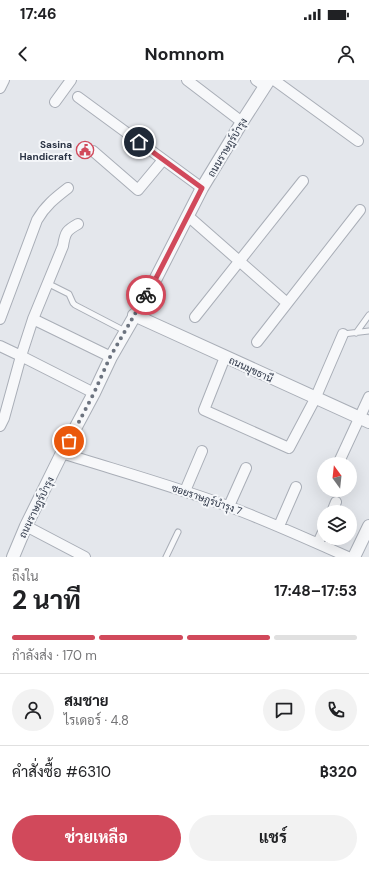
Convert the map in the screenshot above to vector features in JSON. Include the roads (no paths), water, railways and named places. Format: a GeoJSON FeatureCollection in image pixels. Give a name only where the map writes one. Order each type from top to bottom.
{"type":"FeatureCollection","features":[{"type":"Feature","properties":{"kind":"street"},"geometry":{"type":"LineString","coordinates":[[0,88],[4,80]]}},
{"type":"Feature","properties":{"kind":"street"},"geometry":{"type":"LineString","coordinates":[[55,102],[71,80]]}},
{"type":"Feature","properties":{"kind":"street"},"geometry":{"type":"LineString","coordinates":[[187,80],[242,122]]}},
{"type":"Feature","properties":{"kind":"street"},"geometry":{"type":"LineString","coordinates":[[266,82],[358,141]]}},
{"type":"Feature","properties":{"kind":"street","name":"ถนนราษฎร์บำรุง"},"geometry":{"type":"LineString","coordinates":[[13,557],[26,526],[94,393],[110,357],[153,284],[202,188],[266,82]]}},
{"type":"Feature","properties":{"kind":"street"},"geometry":{"type":"LineString","coordinates":[[78,98],[202,188]]}},
{"type":"Feature","properties":{"kind":"street"},"geometry":{"type":"LineString","coordinates":[[93,151],[138,190],[163,160]]}},
{"type":"Feature","properties":{"kind":"street"},"geometry":{"type":"LineString","coordinates":[[195,317],[303,181]]}},
{"type":"Feature","properties":{"kind":"street"},"geometry":{"type":"LineString","coordinates":[[0,319],[37,220],[49,203],[68,188]]}},
{"type":"Feature","properties":{"kind":"street"},"geometry":{"type":"LineString","coordinates":[[257,342],[360,210]]}},
{"type":"Feature","properties":{"kind":"street"},"geometry":{"type":"LineString","coordinates":[[188,216],[287,303]]}},
{"type":"Feature","properties":{"kind":"street"},"geometry":{"type":"LineString","coordinates":[[0,426],[4,418],[33,319],[63,246],[64,237],[69,229],[78,224]]}},
{"type":"Feature","properties":{"kind":"street","name":"ถนนมุขธานี"},"geometry":{"type":"LineString","coordinates":[[134,315],[364,420]]}},
{"type":"Feature","properties":{"kind":"street"},"geometry":{"type":"LineString","coordinates":[[33,319],[110,357]]}},
{"type":"Feature","properties":{"kind":"street"},"geometry":{"type":"LineString","coordinates":[[224,357],[204,410],[289,448],[315,398],[344,334]]}},
{"type":"Feature","properties":{"kind":"street"},"geometry":{"type":"LineString","coordinates":[[0,346],[94,393]]}},
{"type":"Feature","properties":{"kind":"street"},"geometry":{"type":"LineString","coordinates":[[342,457],[364,420],[369,397]]}},
{"type":"Feature","properties":{"kind":"street"},"geometry":{"type":"LineString","coordinates":[[185,491],[202,451]]}},
{"type":"Feature","properties":{"kind":"street","name":"ซอยราษฎร์บำรุง 7"},"geometry":{"type":"LineString","coordinates":[[62,453],[229,506],[317,543]]}},
{"type":"Feature","properties":{"kind":"street"},"geometry":{"type":"LineString","coordinates":[[229,506],[246,468]]}},
{"type":"Feature","properties":{"kind":"street"},"geometry":{"type":"LineString","coordinates":[[279,526],[296,487]]}},
{"type":"Feature","properties":{"kind":"street"},"geometry":{"type":"LineString","coordinates":[[26,526],[85,557]]}},
{"type":"Feature","properties":{"kind":"street"},"geometry":{"type":"LineString","coordinates":[[354,557],[369,526]]}},
{"type":"Feature","properties":{"kind":"street","name":"ซอยราษฎร์บำรุง 7"},"geometry":{"type":"LineString","coordinates":[[322,545],[348,557]]}},
{"type":"Feature","properties":{"kind":"lane"},"geometry":{"type":"LineString","coordinates":[[47,283],[69,294],[75,305],[125,331]]}},
{"type":"Feature","properties":{"kind":"lane"},"geometry":{"type":"LineString","coordinates":[[356,333],[369,315]]}},
{"type":"Feature","properties":{"kind":"lane"},"geometry":{"type":"LineString","coordinates":[[344,334],[369,331]]}},
{"type":"Feature","properties":{"kind":"lane"},"geometry":{"type":"LineString","coordinates":[[166,557],[178,532]]}},
{"type":"Feature","properties":{"kind":"place","name":"Sasina Handicraft"},"geometry":{"type":"Point","coordinates":[85,150]}}]}
